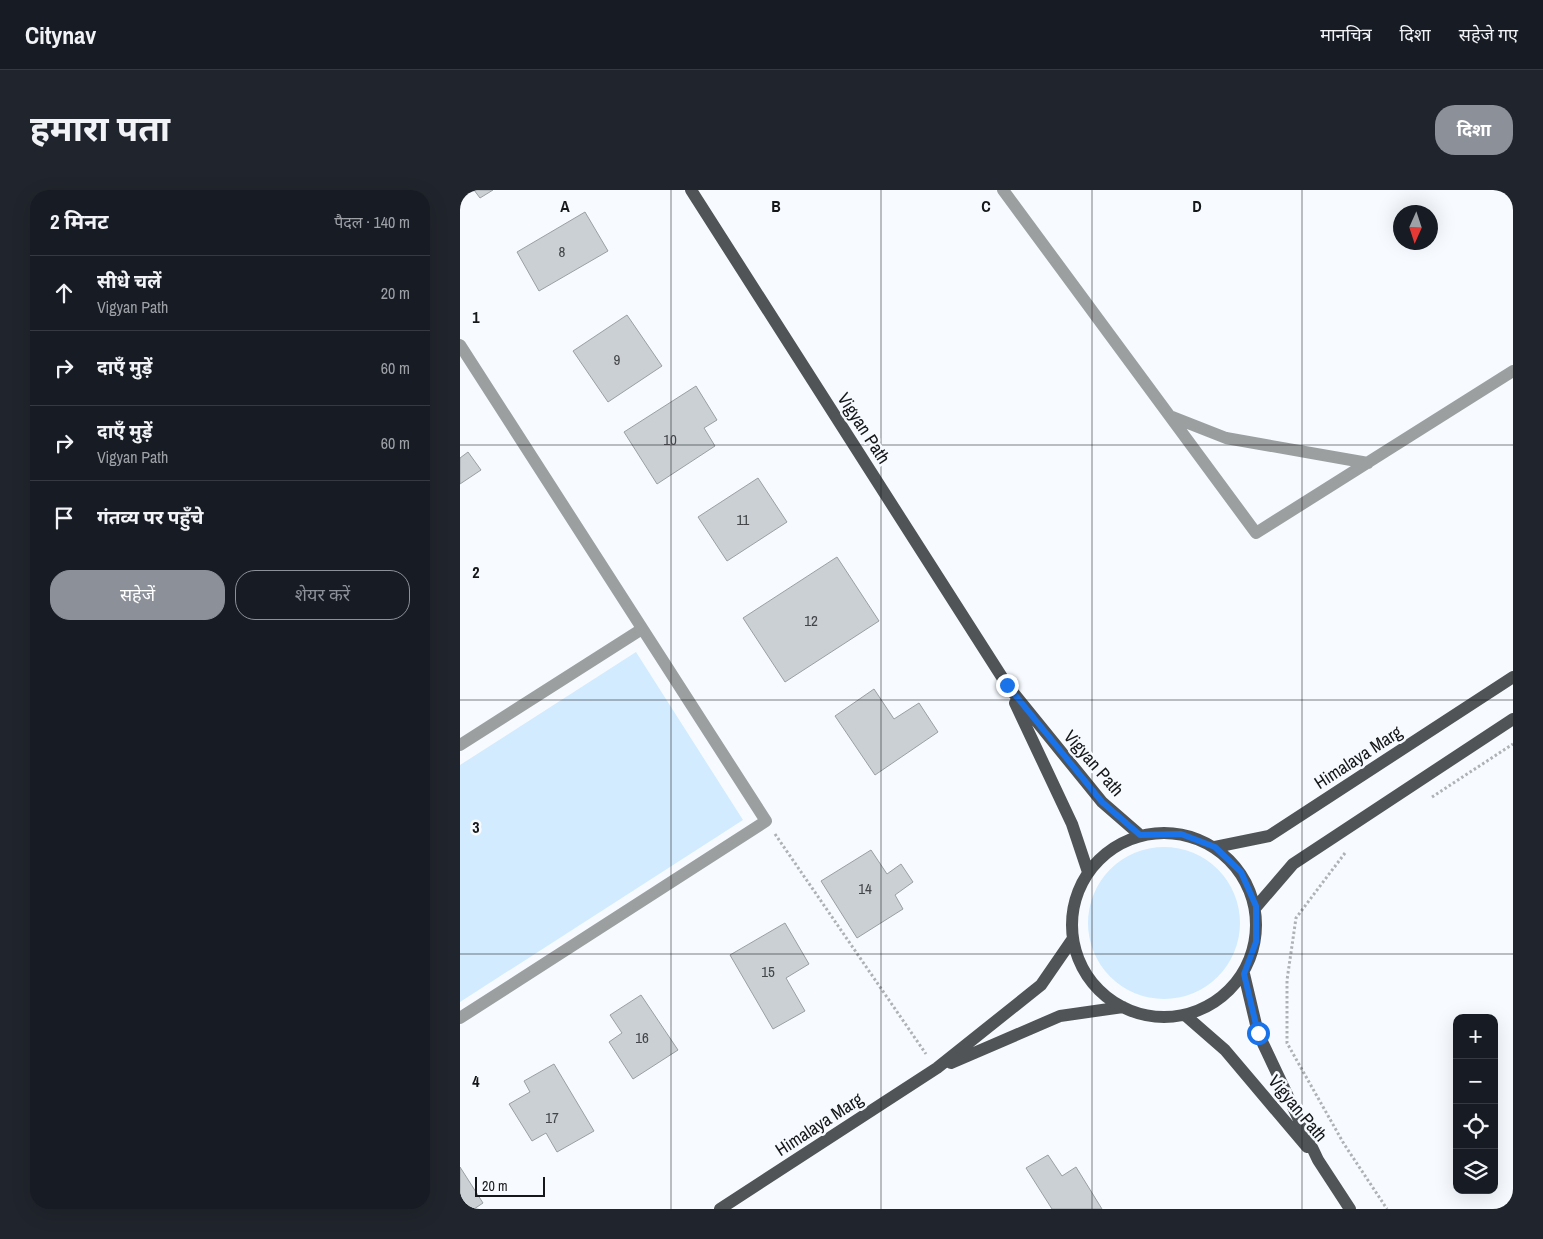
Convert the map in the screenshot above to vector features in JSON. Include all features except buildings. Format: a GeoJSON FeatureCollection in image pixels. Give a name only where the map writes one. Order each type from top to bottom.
{"type":"FeatureCollection","features":[{"type":"Feature","properties":{"kind":"main road","name":"Vigyan Path"},"geometry":{"type":"LineString","coordinates":[[691,190],[1007,685],[1102,802],[1140,835]]}},
{"type":"Feature","properties":{"kind":"main road","name":"Himalaya Marg"},"geometry":{"type":"LineString","coordinates":[[1215,847],[1269,836],[1513,677]]}},
{"type":"Feature","properties":{"kind":"main road","name":"Vigyan Path"},"geometry":{"type":"LineString","coordinates":[[1007,685],[1072,824],[1088,872]]}},
{"type":"Feature","properties":{"kind":"main road"},"geometry":{"type":"LineString","coordinates":[[1256,906],[1293,864],[1513,719]]}},
{"type":"Feature","properties":{"kind":"main road"},"geometry":{"type":"LineString","coordinates":[[1181,834],[1215,847],[1241,872],[1256,906],[1256,942],[1244,974],[1218,1002],[1186,1016],[1148,1017],[1109,1000],[1087,978],[1072,940],[1072,908],[1088,872],[1111,849],[1140,835],[1181,834]]}},
{"type":"Feature","properties":{"kind":"main road","name":"Himalaya Marg"},"geometry":{"type":"LineString","coordinates":[[720,1209],[937,1068],[1041,985],[1072,940]]}},
{"type":"Feature","properties":{"kind":"main road","name":"Vigyan Path"},"geometry":{"type":"LineString","coordinates":[[1244,974],[1258,1033],[1318,1160]]}},
{"type":"Feature","properties":{"kind":"main road","name":"Himalaya Marg"},"geometry":{"type":"LineString","coordinates":[[937,1068],[1060,1016],[1124,1007]]}},
{"type":"Feature","properties":{"kind":"main road","name":"Vigyan Path"},"geometry":{"type":"LineString","coordinates":[[1186,1016],[1225,1050],[1318,1160],[1350,1209]]}},
{"type":"Feature","properties":{"kind":"street"},"geometry":{"type":"LineString","coordinates":[[1003,190],[1256,534],[1513,370]]}},
{"type":"Feature","properties":{"kind":"street"},"geometry":{"type":"LineString","coordinates":[[460,345],[766,821],[460,1018]]}},
{"type":"Feature","properties":{"kind":"street"},"geometry":{"type":"LineString","coordinates":[[1170,416],[1226,438],[1368,462]]}},
{"type":"Feature","properties":{"kind":"street"},"geometry":{"type":"LineString","coordinates":[[460,745],[642,629]]}},
{"type":"Feature","properties":{"kind":"path"},"geometry":{"type":"LineString","coordinates":[[1424,802],[1513,744]]}},
{"type":"Feature","properties":{"kind":"path"},"geometry":{"type":"LineString","coordinates":[[766,821],[937,1068]]}},
{"type":"Feature","properties":{"kind":"path"},"geometry":{"type":"LineString","coordinates":[[1352,848],[1344,854],[1296,918],[1287,980],[1287,1043],[1344,1144],[1387,1209]]}},
{"type":"Feature","properties":{"kind":"shaded area"},"geometry":{"type":"Polygon","coordinates":[[[636,652],[743,820],[460,1002],[460,765],[636,652]]]}},
{"type":"Feature","properties":{"kind":"shaded area"},"geometry":{"type":"Polygon","coordinates":[[[1164,847],[1179,848],[1193,853],[1218,869],[1234,894],[1239,908],[1239,938],[1234,952],[1218,977],[1193,993],[1179,998],[1164,999],[1149,998],[1135,993],[1110,977],[1094,952],[1089,938],[1088,923],[1089,908],[1094,894],[1110,869],[1135,853],[1149,848],[1164,847]]]}},
{"type":"Feature","properties":{"kind":"route"},"geometry":{"type":"LineString","coordinates":[[1007,685],[1102,802],[1140,835],[1181,834],[1215,847],[1241,872],[1256,906],[1256,942],[1244,974],[1258,1033]]}}]}
